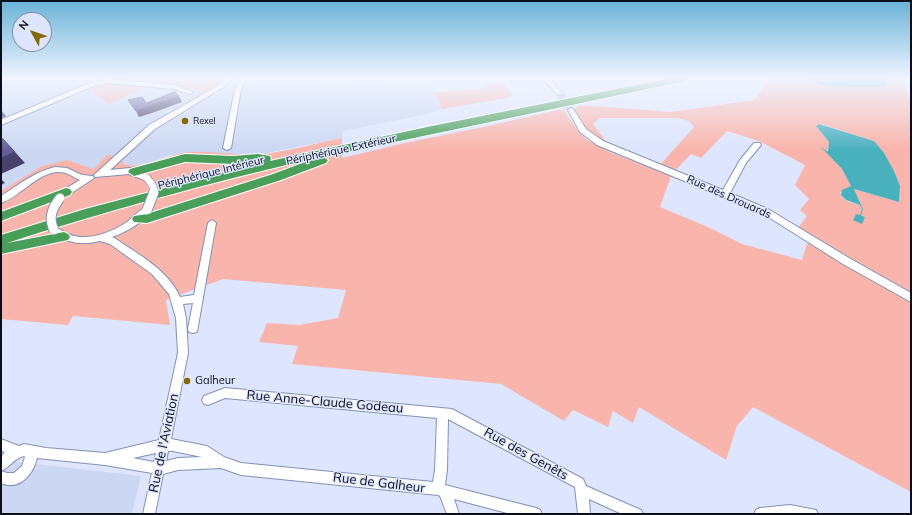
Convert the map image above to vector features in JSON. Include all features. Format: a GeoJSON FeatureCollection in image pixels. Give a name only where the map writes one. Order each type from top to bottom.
{"type":"FeatureCollection","features":[{"type":"Feature","properties":{"kind":"highway","name":"Périphérique Intérieur"},"geometry":{"type":"LineString","coordinates":[[1,233],[120,196],[266,159],[543,102]]}},
{"type":"Feature","properties":{"kind":"highway","name":"Périphérique Extérieur"},"geometry":{"type":"LineString","coordinates":[[1,240],[165,190],[271,164],[570,102]]}},
{"type":"Feature","properties":{"kind":"highway"},"geometry":{"type":"LineString","coordinates":[[138,220],[277,177],[330,157],[376,145],[383,141]]}},
{"type":"Feature","properties":{"kind":"highway"},"geometry":{"type":"LineString","coordinates":[[134,172],[184,158],[233,160],[258,158],[266,159]]}},
{"type":"Feature","properties":{"kind":"highway"},"geometry":{"type":"LineString","coordinates":[[1,217],[66,193]]}},
{"type":"Feature","properties":{"kind":"highway"},"geometry":{"type":"LineString","coordinates":[[1,250],[59,234]]}},
{"type":"Feature","properties":{"kind":"street"},"geometry":{"type":"LineString","coordinates":[[1,123],[50,102]]}},
{"type":"Feature","properties":{"kind":"street"},"geometry":{"type":"LineString","coordinates":[[66,193],[90,178],[105,171],[146,133],[196,102]]}},
{"type":"Feature","properties":{"kind":"street"},"geometry":{"type":"LineString","coordinates":[[227,148],[236,102]]}},
{"type":"Feature","properties":{"kind":"street","name":"Rue des Drouards"},"geometry":{"type":"LineString","coordinates":[[571,110],[583,130],[600,143],[765,211],[846,261],[911,298]]}},
{"type":"Feature","properties":{"kind":"street"},"geometry":{"type":"LineString","coordinates":[[725,194],[743,162],[757,145]]}},
{"type":"Feature","properties":{"kind":"street"},"geometry":{"type":"LineString","coordinates":[[118,159],[116,165],[121,171]]}},
{"type":"Feature","properties":{"kind":"street"},"geometry":{"type":"LineString","coordinates":[[1,200],[48,172],[67,170],[74,176],[90,178]]}},
{"type":"Feature","properties":{"kind":"street"},"geometry":{"type":"LineString","coordinates":[[74,176],[74,180],[51,215],[50,220],[59,234],[83,240],[101,238],[121,230],[138,220],[147,210],[152,201],[154,192],[153,184],[148,178],[134,172],[121,171],[98,175]]}},
{"type":"Feature","properties":{"kind":"street"},"geometry":{"type":"LineString","coordinates":[[193,329],[197,299],[212,223]]}},
{"type":"Feature","properties":{"kind":"street"},"geometry":{"type":"LineString","coordinates":[[118,245],[121,230]]}},
{"type":"Feature","properties":{"kind":"street","name":"Rue de l'Aviation"},"geometry":{"type":"LineString","coordinates":[[101,238],[114,241],[155,271],[168,285],[177,301],[183,330],[183,353],[160,469],[149,514]]}},
{"type":"Feature","properties":{"kind":"street"},"geometry":{"type":"LineString","coordinates":[[177,301],[197,299]]}},
{"type":"Feature","properties":{"kind":"street","name":"Rue Anne-Claude Godeau"},"geometry":{"type":"LineString","coordinates":[[208,400],[225,393],[443,414]]}},
{"type":"Feature","properties":{"kind":"street"},"geometry":{"type":"LineString","coordinates":[[443,414],[440,470],[441,490],[453,514]]}},
{"type":"Feature","properties":{"kind":"street","name":"Rue des Genêts"},"geometry":{"type":"LineString","coordinates":[[443,414],[452,414],[579,483],[582,490],[637,514]]}},
{"type":"Feature","properties":{"kind":"street"},"geometry":{"type":"LineString","coordinates":[[1,445],[31,454],[32,458],[26,470],[18,477],[2,480]]}},
{"type":"Feature","properties":{"kind":"street","name":"Rue de Galheur"},"geometry":{"type":"LineString","coordinates":[[105,459],[164,445],[185,446],[207,452],[221,462],[242,469],[441,490],[536,514]]}},
{"type":"Feature","properties":{"kind":"street"},"geometry":{"type":"LineString","coordinates":[[2,460],[22,451],[105,459],[160,469]]}},
{"type":"Feature","properties":{"kind":"street","name":"Rue de Galheur"},"geometry":{"type":"LineString","coordinates":[[160,469],[178,464],[221,462]]}},
{"type":"Feature","properties":{"kind":"street"},"geometry":{"type":"LineString","coordinates":[[582,490],[584,514]]}},
{"type":"Feature","properties":{"kind":"street"},"geometry":{"type":"LineString","coordinates":[[760,514],[790,511],[812,514]]}},
{"type":"Feature","properties":{"kind":"shaded area"},"geometry":{"type":"Polygon","coordinates":[[[1,102],[439,102],[442,109],[428,114],[343,131],[342,138],[261,154],[170,155],[147,164],[143,163],[136,166],[129,166],[108,154],[94,169],[67,161],[42,166],[1,191],[1,102]]]}},
{"type":"Feature","properties":{"kind":"shaded area"},"geometry":{"type":"Polygon","coordinates":[[[439,102],[483,102],[442,109],[439,102]]]}},
{"type":"Feature","properties":{"kind":"shaded area"},"geometry":{"type":"Polygon","coordinates":[[[740,102],[911,102],[911,492],[753,407],[737,426],[726,460],[639,407],[633,423],[613,411],[608,427],[573,410],[564,421],[501,384],[292,364],[298,346],[259,342],[267,323],[299,325],[338,318],[346,290],[223,279],[166,300],[170,325],[73,316],[68,325],[1,319],[1,191],[42,166],[67,160],[94,169],[108,154],[122,161],[124,164],[132,166],[148,164],[174,155],[191,152],[261,154],[342,138],[342,158],[558,110],[564,110],[578,131],[587,140],[607,151],[671,176],[660,207],[708,227],[742,244],[802,260],[807,244],[813,238],[797,229],[807,216],[800,210],[809,199],[795,185],[805,165],[759,141],[727,131],[701,158],[691,154],[676,170],[660,165],[694,127],[689,121],[677,118],[600,118],[593,124],[605,140],[614,147],[590,132],[573,109],[581,105],[671,112],[740,102]],[[821,124],[816,126],[829,142],[828,153],[821,146],[842,169],[851,186],[840,193],[841,196],[849,202],[861,205],[861,216],[863,209],[854,189],[899,202],[900,186],[894,171],[874,141],[821,124]]]}},
{"type":"Feature","properties":{"kind":"shaded area"},"geometry":{"type":"Polygon","coordinates":[[[1,460],[141,476],[132,514],[1,514],[1,460]]]}},
{"type":"Feature","properties":{"kind":"water"},"geometry":{"type":"Polygon","coordinates":[[[819,124],[874,141],[884,153],[894,171],[900,186],[899,202],[854,189],[863,209],[861,216],[865,217],[862,224],[853,220],[856,214],[860,215],[862,209],[860,205],[846,200],[841,195],[842,190],[851,186],[842,169],[820,146],[828,152],[829,142],[816,126],[819,124]]]}},
{"type":"Feature","properties":{"kind":"building"},"geometry":{"type":"Polygon","coordinates":[[[129,102],[145,102],[162,102],[136,111],[129,102]]]}},
{"type":"Feature","properties":{"kind":"building"},"geometry":{"type":"Polygon","coordinates":[[[1,137],[15,152],[1,158],[1,137]]]}},
{"type":"Feature","properties":{"kind":"tunnel"},"geometry":{"type":"LineString","coordinates":[[566,102],[571,110]]}},
{"type":"Feature","properties":{"kind":"place","name":"Rexel"},"geometry":{"type":"Point","coordinates":[185,121]}},
{"type":"Feature","properties":{"kind":"place","name":"Galheur"},"geometry":{"type":"Point","coordinates":[187,381]}}]}
